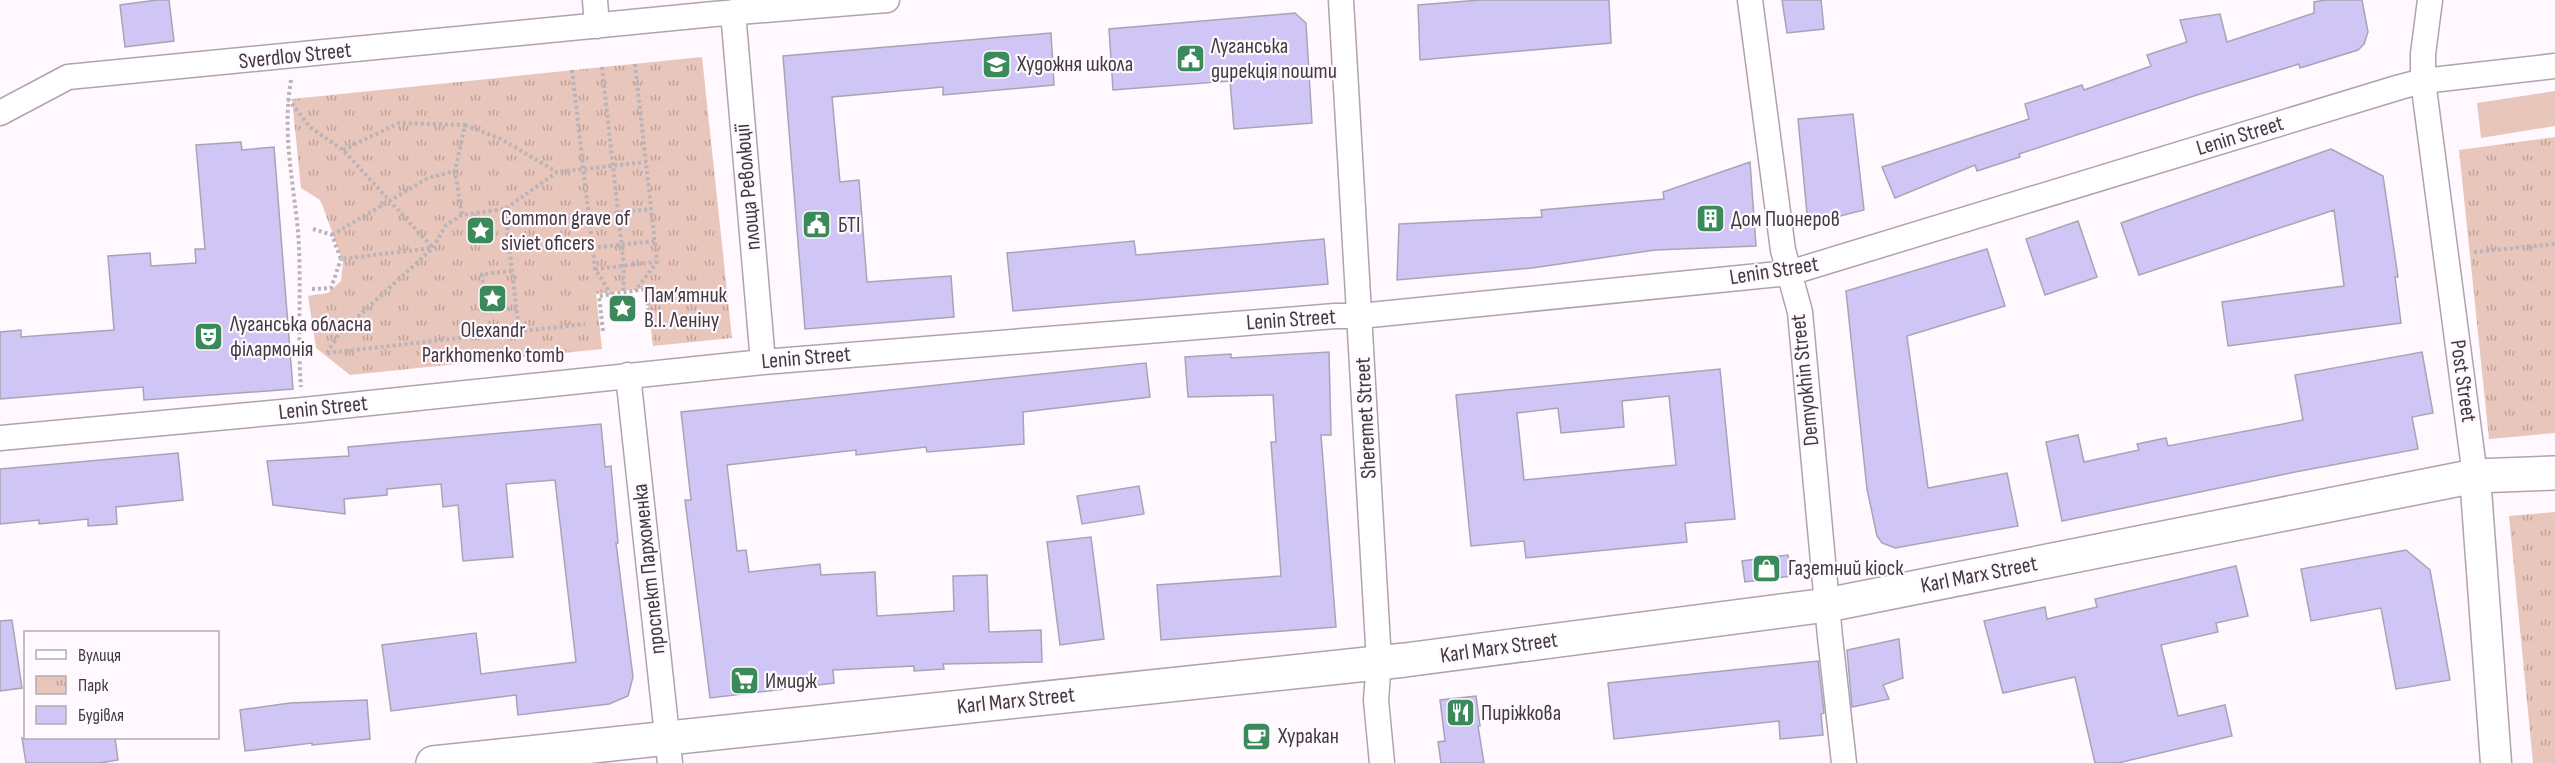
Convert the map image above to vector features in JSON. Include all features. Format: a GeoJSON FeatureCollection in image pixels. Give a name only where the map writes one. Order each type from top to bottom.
{"type":"FeatureCollection","features":[{"type":"Feature","properties":{"kind":"main road","name":"Karl Marx Street"},"geometry":{"type":"LineString","coordinates":[[433,763],[668,751],[1827,605],[2475,476],[2555,473]]}},
{"type":"Feature","properties":{"kind":"street"},"geometry":{"type":"LineString","coordinates":[[595,0],[597,26],[887,0]]}},
{"type":"Feature","properties":{"kind":"street","name":"Sheremet Street"},"geometry":{"type":"LineString","coordinates":[[1341,0],[1379,662],[1376,700],[1382,763]]}},
{"type":"Feature","properties":{"kind":"street","name":"Demyokhin Street"},"geometry":{"type":"LineString","coordinates":[[1750,0],[1783,250],[1800,312],[1844,763]]}},
{"type":"Feature","properties":{"kind":"street","name":"Post Street"},"geometry":{"type":"LineString","coordinates":[[2430,0],[2423,54],[2423,81],[2475,476],[2496,763]]}},
{"type":"Feature","properties":{"kind":"street","name":"площа Революції"},"geometry":{"type":"LineString","coordinates":[[733,12],[763,362]]}},
{"type":"Feature","properties":{"kind":"street","name":"Sverdlov Street"},"geometry":{"type":"LineString","coordinates":[[0,113],[68,77],[597,26]]}},
{"type":"Feature","properties":{"kind":"street","name":"Lenin Street"},"geometry":{"type":"LineString","coordinates":[[0,438],[303,410],[763,362],[1323,316],[1360,316],[1789,273],[2423,81],[2555,66]]}},
{"type":"Feature","properties":{"kind":"street","name":"проспект Пархоменка"},"geometry":{"type":"LineString","coordinates":[[628,375],[668,751]]}},
{"type":"Feature","properties":{"kind":"path"},"geometry":{"type":"LineString","coordinates":[[635,64],[657,262],[635,291]]}},
{"type":"Feature","properties":{"kind":"path"},"geometry":{"type":"LineString","coordinates":[[602,68],[622,244],[623,293]]}},
{"type":"Feature","properties":{"kind":"path"},"geometry":{"type":"LineString","coordinates":[[572,70],[595,269],[611,294]]}},
{"type":"Feature","properties":{"kind":"path"},"geometry":{"type":"LineString","coordinates":[[288,99],[310,127],[343,150],[433,248]]}},
{"type":"Feature","properties":{"kind":"path"},"geometry":{"type":"LineString","coordinates":[[286,109],[289,165],[298,230],[303,410]]}},
{"type":"Feature","properties":{"kind":"path"},"geometry":{"type":"LineString","coordinates":[[343,150],[399,123],[465,125],[501,139],[557,172]]}},
{"type":"Feature","properties":{"kind":"path"},"geometry":{"type":"LineString","coordinates":[[462,215],[455,171],[465,125]]}},
{"type":"Feature","properties":{"kind":"path"},"geometry":{"type":"LineString","coordinates":[[585,324],[327,353],[339,334],[433,248],[446,225],[462,215],[505,210],[557,172],[646,162]]}},
{"type":"Feature","properties":{"kind":"path"},"geometry":{"type":"LineString","coordinates":[[313,229],[332,235],[428,178],[455,171]]}},
{"type":"Feature","properties":{"kind":"path"},"geometry":{"type":"LineString","coordinates":[[507,225],[651,209]]}},
{"type":"Feature","properties":{"kind":"path"},"geometry":{"type":"LineString","coordinates":[[505,210],[519,332]]}},
{"type":"Feature","properties":{"kind":"path"},"geometry":{"type":"LineString","coordinates":[[312,289],[331,288],[341,259],[332,235]]}},
{"type":"Feature","properties":{"kind":"path"},"geometry":{"type":"LineString","coordinates":[[592,248],[655,241]]}},
{"type":"Feature","properties":{"kind":"path"},"geometry":{"type":"LineString","coordinates":[[2474,252],[2555,244]]}},
{"type":"Feature","properties":{"kind":"path"},"geometry":{"type":"LineString","coordinates":[[341,259],[433,248]]}},
{"type":"Feature","properties":{"kind":"path"},"geometry":{"type":"LineString","coordinates":[[595,269],[657,262]]}},
{"type":"Feature","properties":{"kind":"path"},"geometry":{"type":"LineString","coordinates":[[512,271],[482,274],[486,312],[517,308]]}},
{"type":"Feature","properties":{"kind":"path"},"geometry":{"type":"LineString","coordinates":[[603,331],[598,296],[611,294],[646,290],[650,325]]}},
{"type":"Feature","properties":{"kind":"green space"},"geometry":{"type":"Polygon","coordinates":[[[702,57],[732,338],[653,346],[646,288],[596,294],[602,349],[350,375],[316,348],[308,296],[328,293],[341,281],[343,262],[320,200],[301,188],[292,99],[702,57]]]}},
{"type":"Feature","properties":{"kind":"green space"},"geometry":{"type":"Polygon","coordinates":[[[2555,91],[2555,126],[2481,138],[2477,103],[2555,91]]]}},
{"type":"Feature","properties":{"kind":"green space"},"geometry":{"type":"Polygon","coordinates":[[[2555,137],[2555,433],[2489,439],[2459,150],[2555,137]]]}},
{"type":"Feature","properties":{"kind":"green space"},"geometry":{"type":"Polygon","coordinates":[[[2555,512],[2555,763],[2533,763],[2509,516],[2555,512]]]}},
{"type":"Feature","properties":{"kind":"building"},"geometry":{"type":"Polygon","coordinates":[[[169,0],[174,41],[125,47],[120,5],[169,0]]]}},
{"type":"Feature","properties":{"kind":"building"},"geometry":{"type":"Polygon","coordinates":[[[1480,0],[1609,0],[1611,43],[1420,60],[1418,5],[1480,0]]]}},
{"type":"Feature","properties":{"kind":"building"},"geometry":{"type":"Polygon","coordinates":[[[1782,0],[1821,0],[1824,29],[1787,33],[1782,0]]]}},
{"type":"Feature","properties":{"kind":"building"},"geometry":{"type":"Polygon","coordinates":[[[2362,0],[2368,32],[2364,44],[2358,50],[2300,68],[2299,64],[2197,95],[2019,154],[2020,157],[1977,171],[1975,165],[1895,198],[1882,167],[2029,119],[2025,104],[2082,85],[2084,90],[2151,66],[2147,55],[2187,42],[2180,20],[2220,14],[2227,42],[2314,13],[2314,2],[2362,0]]]}},
{"type":"Feature","properties":{"kind":"building"},"geometry":{"type":"Polygon","coordinates":[[[1295,13],[1306,23],[1312,123],[1234,129],[1230,81],[1113,90],[1109,29],[1295,13]]]}},
{"type":"Feature","properties":{"kind":"building"},"geometry":{"type":"Polygon","coordinates":[[[1051,33],[1054,85],[943,95],[943,87],[832,97],[840,182],[859,180],[867,282],[951,276],[954,317],[805,329],[783,56],[1051,33]]]}},
{"type":"Feature","properties":{"kind":"building"},"geometry":{"type":"Polygon","coordinates":[[[1853,114],[1864,210],[1808,224],[1798,119],[1853,114]]]}},
{"type":"Feature","properties":{"kind":"building"},"geometry":{"type":"Polygon","coordinates":[[[241,142],[242,150],[274,147],[293,389],[144,400],[143,387],[0,399],[0,332],[21,330],[21,337],[114,330],[108,256],[150,253],[151,266],[196,263],[195,249],[205,249],[196,145],[241,142]]]}},
{"type":"Feature","properties":{"kind":"building"},"geometry":{"type":"Polygon","coordinates":[[[2331,149],[2383,176],[2398,277],[2395,277],[2401,323],[2228,346],[2222,302],[2344,286],[2334,210],[2139,275],[2121,223],[2331,149]]]}},
{"type":"Feature","properties":{"kind":"building"},"geometry":{"type":"Polygon","coordinates":[[[1750,162],[1756,246],[1655,250],[1532,268],[1397,280],[1399,224],[1542,217],[1541,210],[1664,199],[1663,192],[1750,162]]]}},
{"type":"Feature","properties":{"kind":"building"},"geometry":{"type":"Polygon","coordinates":[[[2078,221],[2097,277],[2045,295],[2026,239],[2078,221]]]}},
{"type":"Feature","properties":{"kind":"building"},"geometry":{"type":"Polygon","coordinates":[[[1324,239],[1328,284],[1013,311],[1007,253],[1134,241],[1136,255],[1324,239]]]}},
{"type":"Feature","properties":{"kind":"building"},"geometry":{"type":"Polygon","coordinates":[[[1987,249],[2005,306],[1907,336],[1928,488],[2007,473],[2018,526],[1895,548],[1882,543],[1877,536],[1867,489],[1846,291],[1987,249]]]}},
{"type":"Feature","properties":{"kind":"building"},"geometry":{"type":"Polygon","coordinates":[[[1329,352],[1331,435],[1321,435],[1336,627],[1161,640],[1157,585],[1281,576],[1271,442],[1276,442],[1273,395],[1188,397],[1185,357],[1231,354],[1231,358],[1329,352]]]}},
{"type":"Feature","properties":{"kind":"building"},"geometry":{"type":"Polygon","coordinates":[[[2422,352],[2433,413],[2412,417],[2418,449],[2295,472],[2062,521],[2046,442],[2078,435],[2084,462],[2139,450],[2137,444],[2166,438],[2168,446],[2303,420],[2295,375],[2422,352]]]}},
{"type":"Feature","properties":{"kind":"building"},"geometry":{"type":"Polygon","coordinates":[[[1146,363],[1150,397],[1023,412],[1024,444],[927,452],[926,447],[856,455],[856,450],[727,465],[737,551],[746,550],[749,572],[820,564],[821,575],[875,572],[877,616],[954,611],[953,576],[987,575],[989,632],[1041,630],[1042,662],[943,664],[944,669],[914,671],[914,666],[833,670],[834,683],[710,698],[685,500],[691,500],[681,412],[1146,363]]]}},
{"type":"Feature","properties":{"kind":"building"},"geometry":{"type":"Polygon","coordinates":[[[1720,369],[1735,519],[1685,523],[1687,542],[1526,558],[1524,541],[1471,546],[1456,395],[1720,369]],[[1669,396],[1622,401],[1624,427],[1561,433],[1558,408],[1517,413],[1524,480],[1676,465],[1669,396]]]}},
{"type":"Feature","properties":{"kind":"building"},"geometry":{"type":"Polygon","coordinates":[[[601,424],[605,467],[611,466],[618,543],[616,543],[633,677],[628,696],[609,704],[518,715],[516,695],[391,711],[382,645],[476,633],[481,674],[576,662],[555,480],[506,484],[513,557],[463,561],[458,505],[443,507],[441,484],[387,489],[387,495],[344,499],[345,514],[273,505],[267,461],[349,456],[348,447],[601,424]]]}},
{"type":"Feature","properties":{"kind":"building"},"geometry":{"type":"Polygon","coordinates":[[[178,453],[183,500],[116,507],[117,524],[88,526],[88,519],[39,524],[39,520],[0,524],[0,469],[178,453]]]}},
{"type":"Feature","properties":{"kind":"building"},"geometry":{"type":"Polygon","coordinates":[[[1139,486],[1144,514],[1082,524],[1077,496],[1139,486]]]}},
{"type":"Feature","properties":{"kind":"building"},"geometry":{"type":"Polygon","coordinates":[[[1091,537],[1104,639],[1060,645],[1047,542],[1091,537]]]}},
{"type":"Feature","properties":{"kind":"building"},"geometry":{"type":"Polygon","coordinates":[[[2406,550],[2430,570],[2450,680],[2396,689],[2381,608],[2311,621],[2301,569],[2406,550]]]}},
{"type":"Feature","properties":{"kind":"building","name":"Газетний кіоск"},"geometry":{"type":"Polygon","coordinates":[[[1788,555],[1791,576],[1745,582],[1742,561],[1788,555]]]}},
{"type":"Feature","properties":{"kind":"building"},"geometry":{"type":"Polygon","coordinates":[[[2236,566],[2248,616],[2216,623],[2218,632],[2161,645],[2178,716],[2225,705],[2232,736],[2118,763],[2095,763],[2075,677],[2003,693],[1984,621],[2045,607],[2047,619],[2097,607],[2095,599],[2236,566]]]}},
{"type":"Feature","properties":{"kind":"building"},"geometry":{"type":"Polygon","coordinates":[[[12,620],[22,688],[0,691],[0,621],[12,620]]]}},
{"type":"Feature","properties":{"kind":"building"},"geometry":{"type":"Polygon","coordinates":[[[1899,639],[1903,678],[1883,685],[1889,699],[1852,707],[1847,650],[1899,639]]]}},
{"type":"Feature","properties":{"kind":"building"},"geometry":{"type":"Polygon","coordinates":[[[1818,661],[1824,713],[1821,714],[1823,735],[1780,739],[1779,721],[1614,739],[1608,683],[1818,661]]]}},
{"type":"Feature","properties":{"kind":"building"},"geometry":{"type":"Polygon","coordinates":[[[1476,696],[1484,763],[1441,763],[1438,742],[1445,741],[1440,700],[1476,696]]]}},
{"type":"Feature","properties":{"kind":"building"},"geometry":{"type":"Polygon","coordinates":[[[367,700],[370,739],[245,751],[240,710],[290,703],[367,700]]]}},
{"type":"Feature","properties":{"kind":"building"},"geometry":{"type":"Polygon","coordinates":[[[22,738],[115,739],[118,760],[100,763],[26,763],[22,738]]]}},
{"type":"Feature","properties":{"kind":"place","name":"Луганська дирекція пошти"},"geometry":{"type":"Point","coordinates":[1190,59]}},
{"type":"Feature","properties":{"kind":"place","name":"Художня школа"},"geometry":{"type":"Point","coordinates":[996,64]}},
{"type":"Feature","properties":{"kind":"place","name":"Дом Пионеров"},"geometry":{"type":"Point","coordinates":[1710,219]}},
{"type":"Feature","properties":{"kind":"place","name":"БТІ"},"geometry":{"type":"Point","coordinates":[817,225]}},
{"type":"Feature","properties":{"kind":"place","name":"Common grave of siviet oficers"},"geometry":{"type":"Point","coordinates":[480,231]}},
{"type":"Feature","properties":{"kind":"place","name":"Olexandr Parkhomenko tomb"},"geometry":{"type":"Point","coordinates":[493,298]}},
{"type":"Feature","properties":{"kind":"place","name":"Пам’ятник В.І. Леніну"},"geometry":{"type":"Point","coordinates":[623,308]}},
{"type":"Feature","properties":{"kind":"place","name":"Луганська обласна філармонія"},"geometry":{"type":"Point","coordinates":[209,337]}},
{"type":"Feature","properties":{"kind":"place","name":"Газетний кіоск"},"geometry":{"type":"Point","coordinates":[1767,568]}},
{"type":"Feature","properties":{"kind":"place","name":"Имидж"},"geometry":{"type":"Point","coordinates":[744,681]}},
{"type":"Feature","properties":{"kind":"place","name":"Пиріжкова"},"geometry":{"type":"Point","coordinates":[1460,713]}},
{"type":"Feature","properties":{"kind":"place","name":"Хуракан"},"geometry":{"type":"Point","coordinates":[1257,736]}}]}
